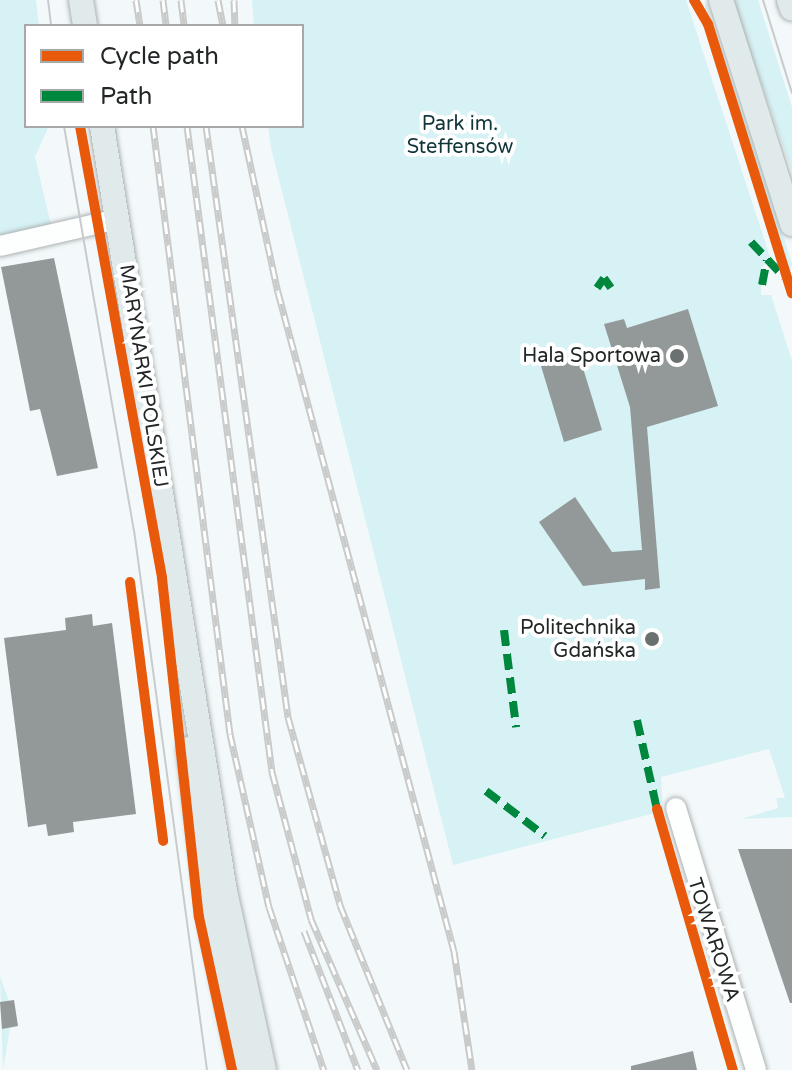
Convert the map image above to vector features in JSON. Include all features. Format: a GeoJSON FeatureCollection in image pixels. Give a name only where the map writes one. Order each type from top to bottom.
{"type":"FeatureCollection","features":[{"type":"Feature","properties":{"kind":"main road"},"geometry":{"type":"LineString","coordinates":[[81,0],[85,24]]}},
{"type":"Feature","properties":{"kind":"main road"},"geometry":{"type":"LineString","coordinates":[[721,0],[792,224]]}},
{"type":"Feature","properties":{"kind":"main road"},"geometry":{"type":"LineString","coordinates":[[789,0],[792,9]]}},
{"type":"Feature","properties":{"kind":"main road","name":"MARYNARKI POLSKIEJ"},"geometry":{"type":"LineString","coordinates":[[102,128],[182,627],[179,667],[242,1070]]}},
{"type":"Feature","properties":{"kind":"main road","name":"MARYNARKI POLSKIEJ"},"geometry":{"type":"LineString","coordinates":[[212,866],[264,1070]]}},
{"type":"Feature","properties":{"kind":"street"},"geometry":{"type":"LineString","coordinates":[[0,246],[118,219]]}},
{"type":"Feature","properties":{"kind":"street","name":"TOWAROWA"},"geometry":{"type":"LineString","coordinates":[[676,808],[756,1070]]}},
{"type":"Feature","properties":{"kind":"green space"},"geometry":{"type":"Polygon","coordinates":[[[0,0],[36,0],[39,24],[24,24],[24,128],[48,128],[35,157],[51,225],[0,235],[0,0]]]}},
{"type":"Feature","properties":{"kind":"green space","name":"Park im. Steffensów"},"geometry":{"type":"Polygon","coordinates":[[[252,0],[686,0],[771,260],[761,267],[761,295],[771,295],[792,361],[792,817],[741,819],[778,808],[776,798],[785,798],[769,749],[661,777],[663,811],[453,865],[271,148],[268,128],[304,128],[304,24],[254,24],[252,0]]]}},
{"type":"Feature","properties":{"kind":"green space"},"geometry":{"type":"Polygon","coordinates":[[[732,0],[758,0],[792,107],[792,171],[732,0]]]}},
{"type":"Feature","properties":{"kind":"green space"},"geometry":{"type":"Polygon","coordinates":[[[706,2],[792,263],[790,273],[704,13],[706,2]]]}},
{"type":"Feature","properties":{"kind":"green space"},"geometry":{"type":"Polygon","coordinates":[[[0,976],[18,1026],[10,1028],[3,1070],[0,976]]]}},
{"type":"Feature","properties":{"kind":"building"},"geometry":{"type":"Polygon","coordinates":[[[54,258],[98,468],[57,476],[40,409],[30,411],[1,267],[54,258]]]}},
{"type":"Feature","properties":{"kind":"building"},"geometry":{"type":"Polygon","coordinates":[[[688,309],[718,406],[647,427],[660,588],[645,590],[645,579],[583,586],[539,522],[575,497],[612,552],[642,550],[630,407],[604,324],[624,319],[627,328],[688,309]]]}},
{"type":"Feature","properties":{"kind":"building"},"geometry":{"type":"Polygon","coordinates":[[[579,355],[602,430],[564,442],[541,366],[579,355]]]}},
{"type":"Feature","properties":{"kind":"building"},"geometry":{"type":"Polygon","coordinates":[[[92,614],[93,626],[112,623],[136,814],[73,822],[74,832],[48,836],[46,824],[28,827],[4,638],[66,630],[65,618],[92,614]]]}},
{"type":"Feature","properties":{"kind":"building"},"geometry":{"type":"Polygon","coordinates":[[[738,849],[792,849],[792,1003],[790,1003],[738,849]]]}},
{"type":"Feature","properties":{"kind":"building"},"geometry":{"type":"Polygon","coordinates":[[[14,1000],[18,1026],[2,1029],[0,1002],[14,1000]]]}},
{"type":"Feature","properties":{"kind":"building"},"geometry":{"type":"Polygon","coordinates":[[[693,1051],[697,1070],[631,1070],[631,1066],[693,1051]]]}},
{"type":"Feature","properties":{"kind":"tram line"},"geometry":{"type":"LineString","coordinates":[[48,0],[51,24]]}},
{"type":"Feature","properties":{"kind":"tram line"},"geometry":{"type":"LineString","coordinates":[[763,0],[792,93]]}},
{"type":"Feature","properties":{"kind":"tram line"},"geometry":{"type":"LineString","coordinates":[[64,128],[134,530],[207,1070]]}},
{"type":"Feature","properties":{"kind":"railway"},"geometry":{"type":"LineString","coordinates":[[136,0],[140,24]]}},
{"type":"Feature","properties":{"kind":"railway"},"geometry":{"type":"LineString","coordinates":[[163,0],[166,24]]}},
{"type":"Feature","properties":{"kind":"railway"},"geometry":{"type":"LineString","coordinates":[[181,0],[184,24]]}},
{"type":"Feature","properties":{"kind":"railway"},"geometry":{"type":"LineString","coordinates":[[218,0],[223,24]]}},
{"type":"Feature","properties":{"kind":"railway"},"geometry":{"type":"LineString","coordinates":[[234,0],[235,24]]}},
{"type":"Feature","properties":{"kind":"railway"},"geometry":{"type":"LineString","coordinates":[[153,128],[230,734],[269,907],[324,1070]]}},
{"type":"Feature","properties":{"kind":"railway"},"geometry":{"type":"LineString","coordinates":[[187,128],[272,772],[311,919],[377,1070]]}},
{"type":"Feature","properties":{"kind":"railway"},"geometry":{"type":"LineString","coordinates":[[206,128],[288,717],[340,905],[407,1070]]}},
{"type":"Feature","properties":{"kind":"railway"},"geometry":{"type":"LineString","coordinates":[[242,128],[278,292],[454,951],[472,1070]]}},
{"type":"Feature","properties":{"kind":"railway"},"geometry":{"type":"LineString","coordinates":[[304,931],[358,1070]]}},
{"type":"Feature","properties":{"kind":"marked path"},"geometry":{"type":"LineString","coordinates":[[751,242],[784,277]]}},
{"type":"Feature","properties":{"kind":"marked path"},"geometry":{"type":"LineString","coordinates":[[762,285],[767,260]]}},
{"type":"Feature","properties":{"kind":"marked path"},"geometry":{"type":"LineString","coordinates":[[597,288],[604,278],[611,288]]}},
{"type":"Feature","properties":{"kind":"marked path"},"geometry":{"type":"LineString","coordinates":[[504,630],[516,727]]}},
{"type":"Feature","properties":{"kind":"marked path"},"geometry":{"type":"LineString","coordinates":[[637,720],[658,814]]}},
{"type":"Feature","properties":{"kind":"marked path"},"geometry":{"type":"LineString","coordinates":[[486,791],[545,836]]}},
{"type":"Feature","properties":{"kind":"cycle path"},"geometry":{"type":"LineString","coordinates":[[694,0],[708,24],[792,293]]}},
{"type":"Feature","properties":{"kind":"cycle path"},"geometry":{"type":"LineString","coordinates":[[80,128],[162,578],[199,917],[232,1070]]}},
{"type":"Feature","properties":{"kind":"cycle path"},"geometry":{"type":"LineString","coordinates":[[130,582],[163,841]]}},
{"type":"Feature","properties":{"kind":"cycle path"},"geometry":{"type":"LineString","coordinates":[[657,809],[733,1070]]}},
{"type":"Feature","properties":{"kind":"place","name":"Hala Sportowa"},"geometry":{"type":"Point","coordinates":[677,356]}},
{"type":"Feature","properties":{"kind":"place","name":"Politechnika Gdańska"},"geometry":{"type":"Point","coordinates":[652,639]}}]}
